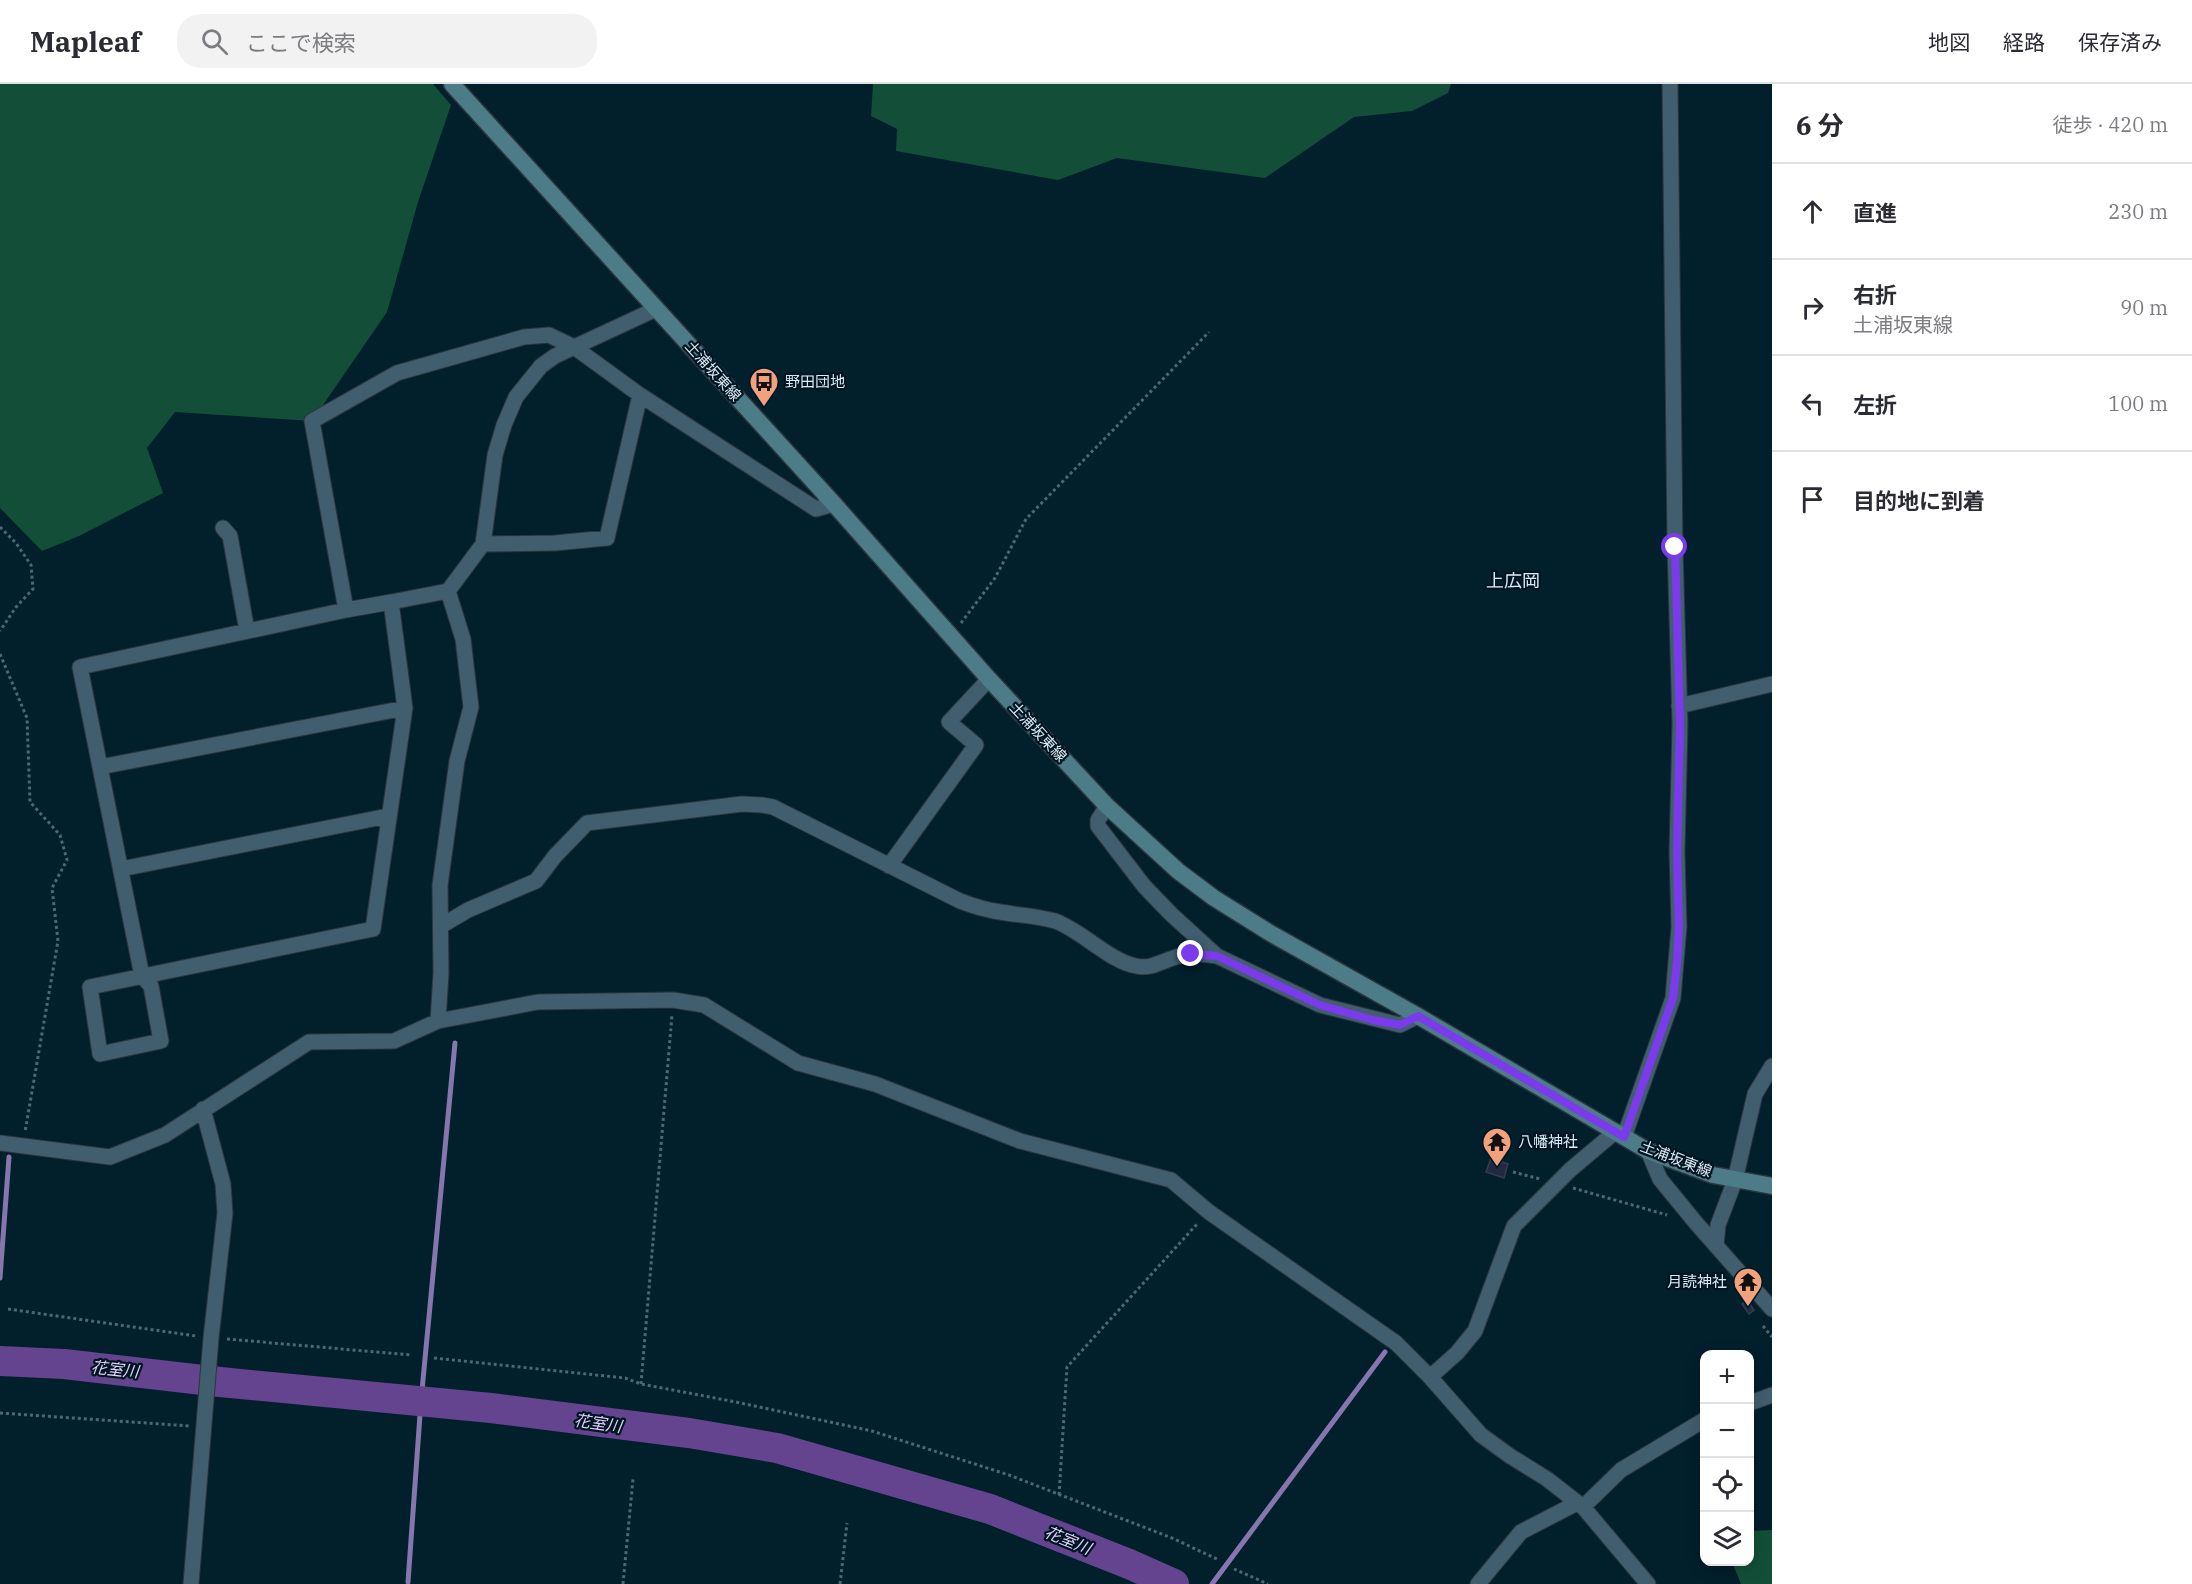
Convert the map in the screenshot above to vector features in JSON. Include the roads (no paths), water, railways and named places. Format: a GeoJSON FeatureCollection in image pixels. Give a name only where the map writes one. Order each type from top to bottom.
{"type":"FeatureCollection","features":[{"type":"Feature","properties":{"kind":"main road","name":"土浦坂東線"},"geometry":{"type":"LineString","coordinates":[[452,84],[834,504],[989,680],[1107,806],[1163,858],[1214,898],[1270,933],[1418,1016],[1648,1151],[1687,1167],[1735,1180],[1772,1186]]}},
{"type":"Feature","properties":{"kind":"street"},"geometry":{"type":"LineString","coordinates":[[1430,1377],[1457,1353],[1475,1331],[1514,1226],[1557,1183],[1619,1134],[1673,998],[1679,927],[1677,852],[1679,706],[1675,559],[1670,84]]}},
{"type":"Feature","properties":{"kind":"street"},"geometry":{"type":"LineString","coordinates":[[391,602],[405,708],[373,929],[142,976],[90,987],[100,1054],[161,1041],[151,986],[142,976],[80,668],[346,610],[448,591],[483,544],[495,455],[504,425],[516,398],[541,366],[574,347],[656,309]]}},
{"type":"Feature","properties":{"kind":"street"},"geometry":{"type":"LineString","coordinates":[[346,610],[312,421],[397,373],[524,337],[549,335],[574,347],[640,395],[816,509],[834,504]]}},
{"type":"Feature","properties":{"kind":"street"},"geometry":{"type":"LineString","coordinates":[[483,544],[555,543],[607,537],[640,395]]}},
{"type":"Feature","properties":{"kind":"street"},"geometry":{"type":"LineString","coordinates":[[223,528],[230,536],[247,631]]}},
{"type":"Feature","properties":{"kind":"street"},"geometry":{"type":"LineString","coordinates":[[438,1021],[441,973],[440,885],[456,761],[471,707],[463,639],[448,591]]}},
{"type":"Feature","properties":{"kind":"street"},"geometry":{"type":"LineString","coordinates":[[889,866],[976,745],[949,722],[989,680]]}},
{"type":"Feature","properties":{"kind":"street"},"geometry":{"type":"LineString","coordinates":[[1679,706],[1772,684]]}},
{"type":"Feature","properties":{"kind":"street"},"geometry":{"type":"LineString","coordinates":[[100,767],[405,708]]}},
{"type":"Feature","properties":{"kind":"street"},"geometry":{"type":"LineString","coordinates":[[441,926],[468,910],[536,881],[555,856],[587,823],[742,804],[773,807],[889,866],[979,908],[1057,922],[1129,964],[1144,967],[1191,954],[1217,956]]}},
{"type":"Feature","properties":{"kind":"street"},"geometry":{"type":"LineString","coordinates":[[1107,806],[1098,820],[1098,826],[1144,886],[1171,915],[1217,956],[1320,1005],[1400,1025],[1418,1016]]}},
{"type":"Feature","properties":{"kind":"street"},"geometry":{"type":"LineString","coordinates":[[121,869],[388,816]]}},
{"type":"Feature","properties":{"kind":"street"},"geometry":{"type":"LineString","coordinates":[[0,1143],[110,1157],[165,1135],[203,1108],[309,1042],[394,1041],[438,1021],[538,1002],[673,1000],[704,1005],[798,1063],[875,1084],[1020,1141],[1171,1180],[1209,1212],[1396,1343],[1430,1377],[1481,1435],[1547,1479],[1580,1505],[1648,1584]]}},
{"type":"Feature","properties":{"kind":"street"},"geometry":{"type":"LineString","coordinates":[[1716,1246],[1718,1225],[1735,1180],[1755,1094],[1772,1066]]}},
{"type":"Feature","properties":{"kind":"street"},"geometry":{"type":"LineString","coordinates":[[190,1584],[211,1338],[225,1214],[223,1184],[203,1108]]}},
{"type":"Feature","properties":{"kind":"street"},"geometry":{"type":"LineString","coordinates":[[1648,1151],[1660,1179],[1772,1309]]}},
{"type":"Feature","properties":{"kind":"street"},"geometry":{"type":"LineString","coordinates":[[1754,1401],[1772,1395]]}},
{"type":"Feature","properties":{"kind":"street"},"geometry":{"type":"LineString","coordinates":[[1478,1584],[1521,1532],[1580,1505],[1621,1470],[1700,1422]]}},
{"type":"Feature","properties":{"kind":"waterway"},"geometry":{"type":"LineString","coordinates":[[408,1582],[421,1401],[455,1043]]}},
{"type":"Feature","properties":{"kind":"waterway"},"geometry":{"type":"LineString","coordinates":[[0,1278],[9,1157]]}},
{"type":"Feature","properties":{"kind":"waterway"},"geometry":{"type":"LineString","coordinates":[[1212,1584],[1385,1352]]}},
{"type":"Feature","properties":{"kind":"waterway","name":"花室川"},"geometry":{"type":"LineString","coordinates":[[0,1361],[64,1364],[220,1382],[491,1408],[689,1433],[777,1448],[990,1509],[1174,1584]]}},
{"type":"Feature","properties":{"kind":"place","name":"野田団地"},"geometry":{"type":"Point","coordinates":[764,408]}},
{"type":"Feature","properties":{"kind":"place","name":"八幡神社"},"geometry":{"type":"Point","coordinates":[1497,1168]}},
{"type":"Feature","properties":{"kind":"place","name":"月読神社"},"geometry":{"type":"Point","coordinates":[1748,1308]}},
{"type":"Feature","properties":{"kind":"district","name":"上広岡"},"geometry":{"type":"Point","coordinates":[1513,581]}}]}
